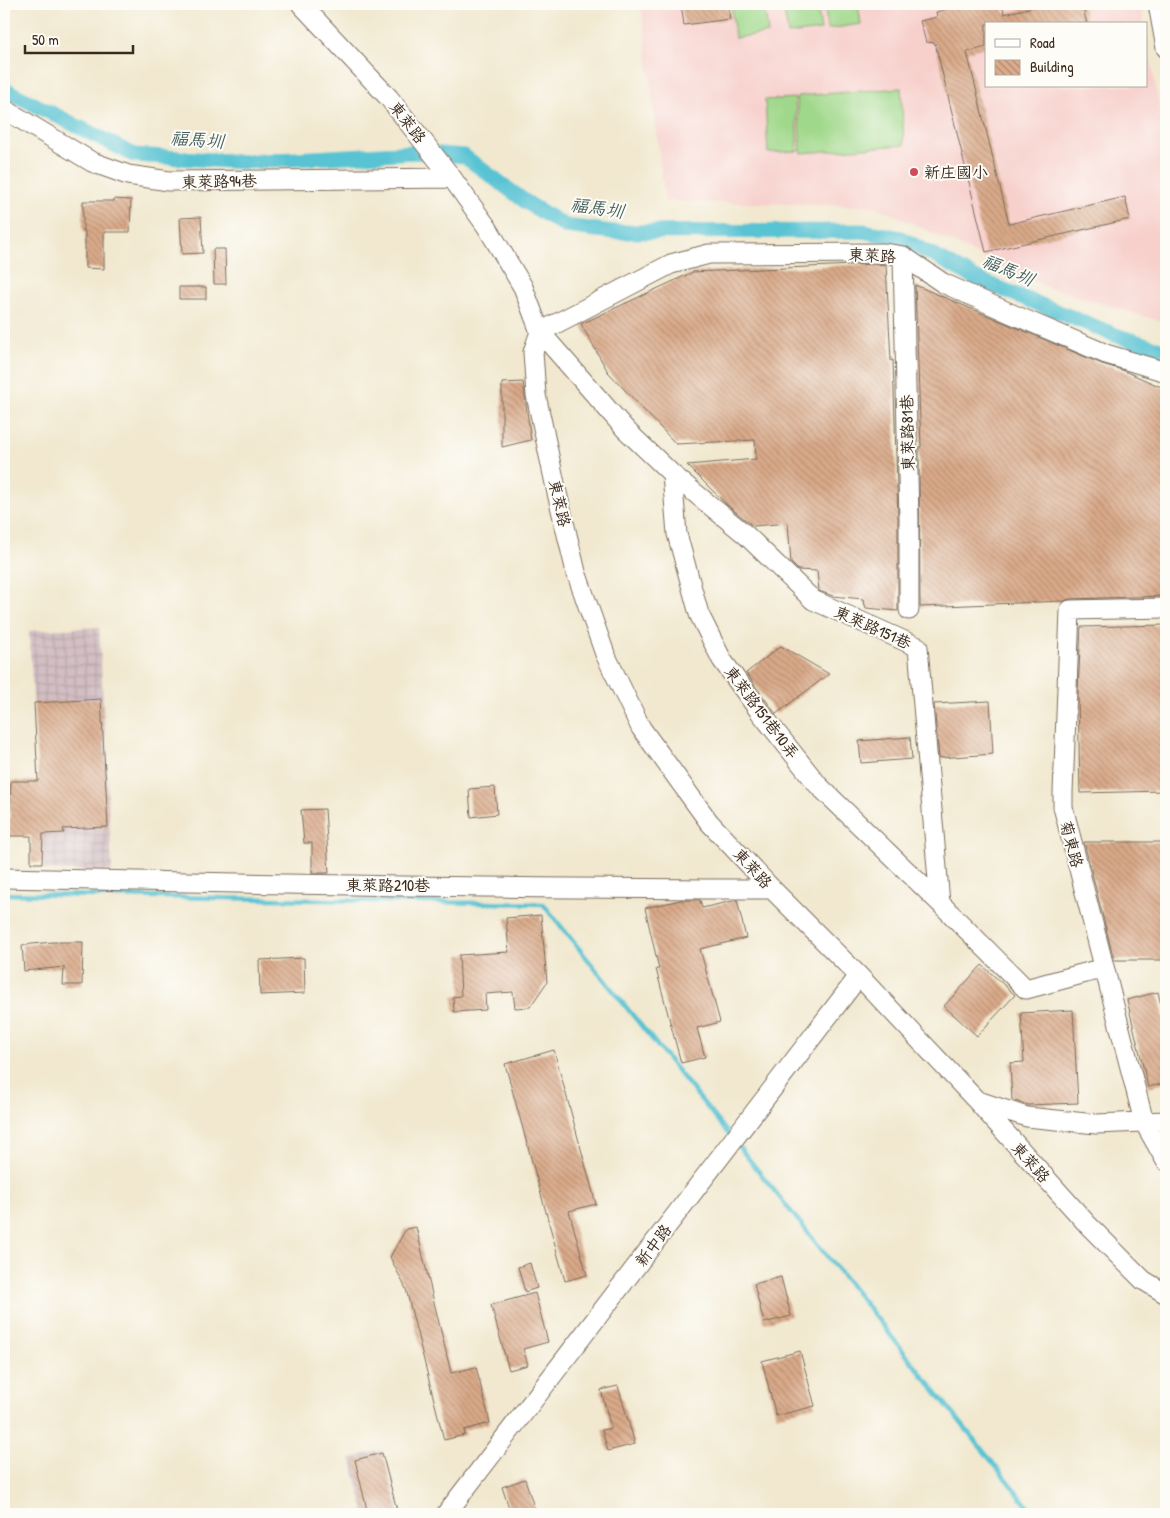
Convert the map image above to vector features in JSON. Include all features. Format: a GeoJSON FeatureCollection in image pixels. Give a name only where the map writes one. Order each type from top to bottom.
{"type":"FeatureCollection","features":[{"type":"Feature","properties":{"kind":"street","name":"東萊路"},"geometry":{"type":"LineString","coordinates":[[301,4],[389,98],[452,178],[487,227],[523,287],[540,332],[533,352],[536,395],[576,572],[604,654],[641,728],[708,822],[859,976],[977,1101],[1088,1225],[1143,1280],[1166,1294]]}},
{"type":"Feature","properties":{"kind":"street"},"geometry":{"type":"LineString","coordinates":[[1158,4],[1166,48]]}},
{"type":"Feature","properties":{"kind":"street","name":"東萊路94巷"},"geometry":{"type":"LineString","coordinates":[[4,109],[92,162],[128,175],[169,182],[452,178]]}},
{"type":"Feature","properties":{"kind":"street","name":"東萊路"},"geometry":{"type":"LineString","coordinates":[[540,332],[670,264],[710,254],[883,253],[903,256],[943,283],[1106,354],[1166,372]]}},
{"type":"Feature","properties":{"kind":"street","name":"東萊路81巷"},"geometry":{"type":"LineString","coordinates":[[903,256],[909,519],[909,610]]}},
{"type":"Feature","properties":{"kind":"street","name":"東萊路151巷"},"geometry":{"type":"LineString","coordinates":[[540,332],[626,430],[672,474],[746,535],[813,600],[918,647],[940,903]]}},
{"type":"Feature","properties":{"kind":"street","name":"東萊路151巷10弄"},"geometry":{"type":"LineString","coordinates":[[672,474],[676,534],[699,614],[722,660],[760,712],[818,785],[940,903]]}},
{"type":"Feature","properties":{"kind":"street","name":"菊東路"},"geometry":{"type":"LineString","coordinates":[[1166,608],[1070,610],[1063,807],[1144,1122],[1166,1161]]}},
{"type":"Feature","properties":{"kind":"street","name":"東萊路210巷"},"geometry":{"type":"LineString","coordinates":[[4,878],[618,889],[772,888]]}},
{"type":"Feature","properties":{"kind":"street"},"geometry":{"type":"LineString","coordinates":[[940,903],[1026,989],[1104,968]]}},
{"type":"Feature","properties":{"kind":"street","name":"新中路"},"geometry":{"type":"LineString","coordinates":[[454,1510],[859,976]]}},
{"type":"Feature","properties":{"kind":"street"},"geometry":{"type":"LineString","coordinates":[[977,1101],[1027,1117],[1096,1124],[1166,1121]]}},
{"type":"Feature","properties":{"kind":"shaded area","name":"新庄國小"},"geometry":{"type":"Polygon","coordinates":[[[641,4],[1141,4],[1144,22],[985,22],[985,88],[1148,88],[1148,44],[1166,143],[1166,323],[1047,287],[875,206],[665,201],[641,4]]]}},
{"type":"Feature","properties":{"kind":"shaded area"},"geometry":{"type":"Polygon","coordinates":[[[99,627],[112,871],[44,870],[29,631],[99,627]]]}},
{"type":"Feature","properties":{"kind":"shaded area"},"geometry":{"type":"Polygon","coordinates":[[[382,1450],[400,1514],[365,1514],[351,1458],[382,1450]]]}},
{"type":"Feature","properties":{"kind":"green space"},"geometry":{"type":"Polygon","coordinates":[[[731,4],[764,4],[768,33],[735,38],[731,4]]]}},
{"type":"Feature","properties":{"kind":"green space"},"geometry":{"type":"Polygon","coordinates":[[[783,4],[817,4],[821,30],[788,34],[783,4]]]}},
{"type":"Feature","properties":{"kind":"green space"},"geometry":{"type":"Polygon","coordinates":[[[824,4],[858,4],[861,24],[828,29],[824,4]]]}},
{"type":"Feature","properties":{"kind":"green space"},"geometry":{"type":"Polygon","coordinates":[[[901,88],[904,145],[801,153],[797,96],[901,88]]]}},
{"type":"Feature","properties":{"kind":"green space"},"geometry":{"type":"Polygon","coordinates":[[[795,98],[798,151],[768,153],[765,100],[795,98]]]}},
{"type":"Feature","properties":{"kind":"building"},"geometry":{"type":"Polygon","coordinates":[[[681,4],[728,4],[730,19],[684,25],[681,4]]]}},
{"type":"Feature","properties":{"kind":"building"},"geometry":{"type":"Polygon","coordinates":[[[968,4],[1002,4],[1004,14],[1045,4],[1082,4],[1086,22],[985,22],[985,47],[967,52],[1009,224],[1125,197],[1130,219],[986,252],[935,43],[926,42],[920,21],[937,17],[936,12],[968,4]]]}},
{"type":"Feature","properties":{"kind":"building"},"geometry":{"type":"Polygon","coordinates":[[[114,199],[131,200],[130,232],[104,232],[104,269],[85,268],[83,201],[114,201],[114,199]]]}},
{"type":"Feature","properties":{"kind":"building"},"geometry":{"type":"Polygon","coordinates":[[[201,217],[203,253],[182,254],[180,218],[201,217]]]}},
{"type":"Feature","properties":{"kind":"building"},"geometry":{"type":"Polygon","coordinates":[[[213,249],[225,249],[226,284],[214,284],[213,249]]]}},
{"type":"Feature","properties":{"kind":"building"},"geometry":{"type":"Polygon","coordinates":[[[886,265],[891,361],[893,360],[898,519],[898,611],[866,608],[863,599],[833,596],[819,591],[817,571],[798,570],[791,563],[788,523],[753,526],[726,504],[687,465],[756,459],[755,440],[676,444],[608,372],[581,324],[693,272],[886,265]]]}},
{"type":"Feature","properties":{"kind":"building"},"geometry":{"type":"Polygon","coordinates":[[[915,285],[1166,389],[1166,596],[920,607],[919,447],[921,447],[915,285]]]}},
{"type":"Feature","properties":{"kind":"building"},"geometry":{"type":"Polygon","coordinates":[[[179,287],[206,287],[206,299],[179,299],[179,287]]]}},
{"type":"Feature","properties":{"kind":"building"},"geometry":{"type":"Polygon","coordinates":[[[523,382],[531,440],[502,447],[502,383],[523,382]]]}},
{"type":"Feature","properties":{"kind":"building"},"geometry":{"type":"Polygon","coordinates":[[[1166,625],[1166,791],[1080,793],[1078,692],[1081,627],[1166,625]]]}},
{"type":"Feature","properties":{"kind":"building"},"geometry":{"type":"Polygon","coordinates":[[[781,646],[829,674],[776,714],[746,673],[781,646]]]}},
{"type":"Feature","properties":{"kind":"building"},"geometry":{"type":"Polygon","coordinates":[[[101,699],[108,827],[63,829],[64,833],[43,834],[42,863],[31,863],[31,836],[9,836],[11,781],[38,781],[34,703],[101,699]]]}},
{"type":"Feature","properties":{"kind":"building"},"geometry":{"type":"Polygon","coordinates":[[[990,701],[993,754],[939,758],[934,704],[990,701]]]}},
{"type":"Feature","properties":{"kind":"building"},"geometry":{"type":"Polygon","coordinates":[[[910,737],[912,759],[861,763],[859,741],[910,737]]]}},
{"type":"Feature","properties":{"kind":"building"},"geometry":{"type":"Polygon","coordinates":[[[495,787],[497,814],[471,817],[469,789],[495,787]]]}},
{"type":"Feature","properties":{"kind":"building"},"geometry":{"type":"Polygon","coordinates":[[[325,809],[329,873],[312,873],[312,843],[304,843],[301,810],[325,809]]]}},
{"type":"Feature","properties":{"kind":"building"},"geometry":{"type":"Polygon","coordinates":[[[1084,842],[1166,842],[1166,960],[1114,960],[1084,842]]]}},
{"type":"Feature","properties":{"kind":"building"},"geometry":{"type":"Polygon","coordinates":[[[681,900],[700,900],[702,908],[737,900],[746,938],[700,949],[720,1022],[697,1028],[705,1057],[681,1063],[656,969],[659,969],[645,908],[681,900]]]}},
{"type":"Feature","properties":{"kind":"building"},"geometry":{"type":"Polygon","coordinates":[[[541,915],[547,982],[530,1007],[515,1008],[513,992],[485,994],[486,1010],[454,1012],[453,997],[461,996],[459,955],[509,952],[506,918],[541,915]]]}},
{"type":"Feature","properties":{"kind":"building"},"geometry":{"type":"Polygon","coordinates":[[[83,942],[82,985],[63,985],[64,967],[24,971],[22,945],[83,942]]]}},
{"type":"Feature","properties":{"kind":"building"},"geometry":{"type":"Polygon","coordinates":[[[304,958],[305,993],[260,995],[259,960],[304,958]]]}},
{"type":"Feature","properties":{"kind":"building"},"geometry":{"type":"Polygon","coordinates":[[[982,965],[1015,995],[977,1036],[944,1006],[982,965]]]}},
{"type":"Feature","properties":{"kind":"building"},"geometry":{"type":"Polygon","coordinates":[[[1158,992],[1166,1026],[1166,1083],[1148,1087],[1127,1000],[1158,992]]]}},
{"type":"Feature","properties":{"kind":"building"},"geometry":{"type":"Polygon","coordinates":[[[1073,1010],[1078,1103],[1028,1105],[1012,1100],[1010,1063],[1024,1062],[1021,1013],[1073,1010]]]}},
{"type":"Feature","properties":{"kind":"building"},"geometry":{"type":"Polygon","coordinates":[[[554,1050],[596,1204],[569,1211],[587,1275],[565,1281],[505,1064],[554,1050]]]}},
{"type":"Feature","properties":{"kind":"building"},"geometry":{"type":"Polygon","coordinates":[[[416,1227],[451,1373],[476,1367],[490,1423],[464,1430],[465,1435],[444,1440],[406,1289],[390,1257],[406,1229],[416,1227]]]}},
{"type":"Feature","properties":{"kind":"building"},"geometry":{"type":"Polygon","coordinates":[[[530,1263],[537,1288],[525,1292],[518,1267],[530,1263]]]}},
{"type":"Feature","properties":{"kind":"building"},"geometry":{"type":"Polygon","coordinates":[[[781,1277],[791,1316],[764,1323],[754,1284],[781,1277]]]}},
{"type":"Feature","properties":{"kind":"building"},"geometry":{"type":"Polygon","coordinates":[[[535,1293],[548,1342],[523,1349],[528,1365],[509,1370],[491,1305],[535,1293]]]}},
{"type":"Feature","properties":{"kind":"building"},"geometry":{"type":"Polygon","coordinates":[[[800,1351],[815,1406],[776,1416],[762,1361],[800,1351]]]}},
{"type":"Feature","properties":{"kind":"building"},"geometry":{"type":"Polygon","coordinates":[[[618,1386],[635,1444],[608,1451],[602,1430],[611,1428],[601,1390],[618,1386]]]}},
{"type":"Feature","properties":{"kind":"building"},"geometry":{"type":"Polygon","coordinates":[[[382,1453],[398,1514],[368,1514],[355,1460],[382,1453]]]}},
{"type":"Feature","properties":{"kind":"building"},"geometry":{"type":"Polygon","coordinates":[[[525,1479],[535,1510],[523,1514],[511,1514],[502,1487],[525,1479]]]}},
{"type":"Feature","properties":{"kind":"waterway","name":"福馬圳"},"geometry":{"type":"LineString","coordinates":[[4,89],[134,155],[243,162],[416,152],[464,156],[526,202],[565,226],[613,232],[863,231],[901,238],[977,279],[1118,336],[1166,351]]}},
{"type":"Feature","properties":{"kind":"waterway"},"geometry":{"type":"LineString","coordinates":[[4,894],[543,904],[731,1137]]}},
{"type":"Feature","properties":{"kind":"waterway"},"geometry":{"type":"LineString","coordinates":[[736,1143],[1034,1514]]}},
{"type":"Feature","properties":{"kind":"place","name":"新庄國小"},"geometry":{"type":"Point","coordinates":[914,172]}}]}
